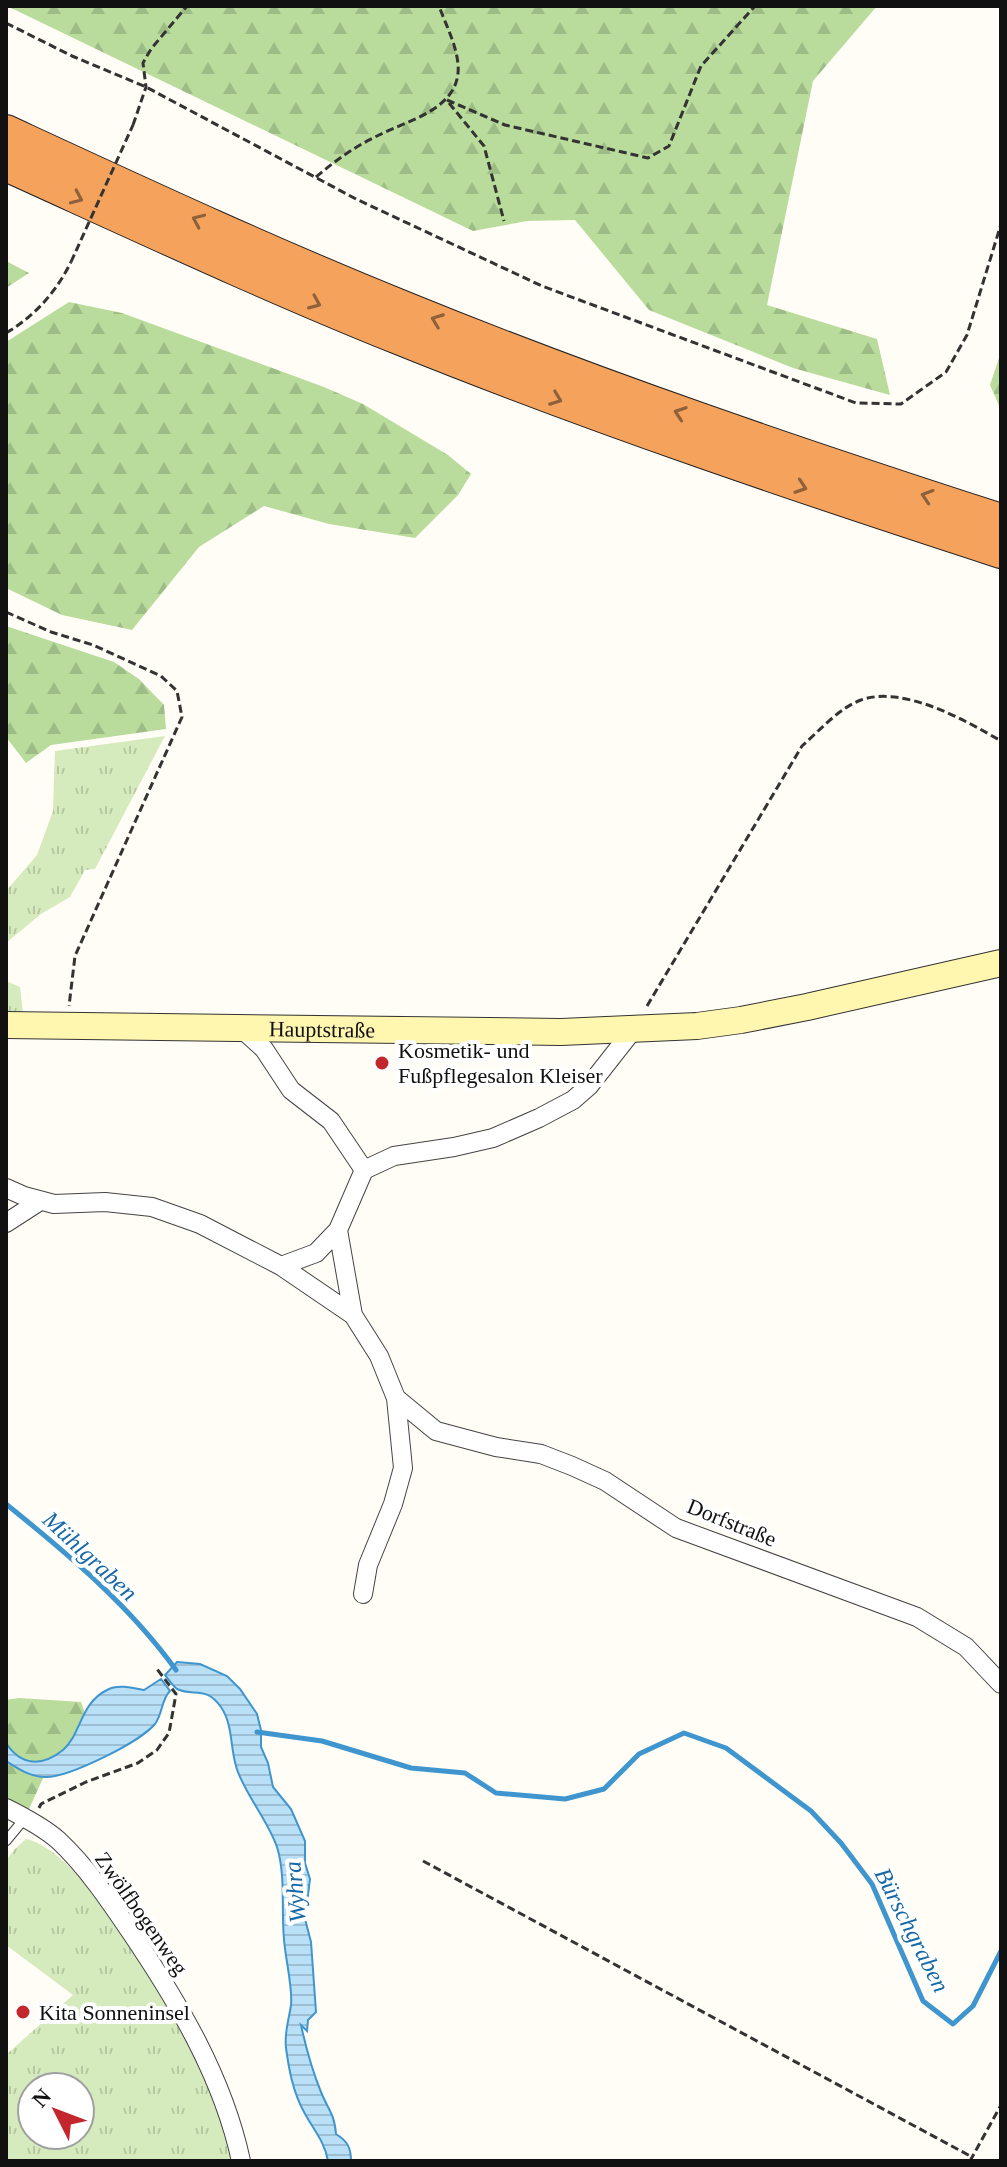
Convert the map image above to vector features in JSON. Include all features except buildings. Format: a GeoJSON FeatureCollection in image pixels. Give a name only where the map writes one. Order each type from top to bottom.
{"type":"FeatureCollection","features":[{"type":"Feature","properties":{"kind":"highway"},"geometry":{"type":"LineString","coordinates":[[6,131],[193,218],[416,312],[648,401],[812,459],[1001,520]]}},
{"type":"Feature","properties":{"kind":"highway"},"geometry":{"type":"LineString","coordinates":[[6,165],[396,338],[624,426],[801,488],[1001,552]]}},
{"type":"Feature","properties":{"kind":"main road","name":"Hauptstraße"},"geometry":{"type":"LineString","coordinates":[[6,1025],[561,1032],[633,1030],[697,1026],[782,1012],[1001,963]]}},
{"type":"Feature","properties":{"kind":"street"},"geometry":{"type":"LineString","coordinates":[[241,1028],[264,1049],[291,1090],[331,1121],[364,1170]]}},
{"type":"Feature","properties":{"kind":"street"},"geometry":{"type":"LineString","coordinates":[[281,1266],[316,1253],[338,1230],[364,1170],[394,1156],[493,1138],[539,1118],[573,1100],[589,1086],[633,1030]]}},
{"type":"Feature","properties":{"kind":"street","name":"Dorfstraße"},"geometry":{"type":"LineString","coordinates":[[6,1223],[7,1188],[54,1204],[105,1202],[152,1207],[200,1224],[281,1266],[353,1315]]}},
{"type":"Feature","properties":{"kind":"street","name":"Dorfstraße"},"geometry":{"type":"LineString","coordinates":[[6,1223],[40,1201]]}},
{"type":"Feature","properties":{"kind":"street","name":"Dorfstraße"},"geometry":{"type":"LineString","coordinates":[[338,1230],[353,1315],[379,1356],[396,1398],[403,1468],[393,1504],[368,1565],[363,1594]]}},
{"type":"Feature","properties":{"kind":"street","name":"Dorfstraße"},"geometry":{"type":"LineString","coordinates":[[396,1398],[436,1431],[496,1447],[541,1454],[605,1481],[676,1528],[917,1617],[966,1647],[1001,1684]]}},
{"type":"Feature","properties":{"kind":"street","name":"Zwölfbogenweg"},"geometry":{"type":"LineString","coordinates":[[6,1808],[57,1840],[83,1867],[154,1966],[217,2082],[233,2125],[241,2161]]}},
{"type":"Feature","properties":{"kind":"lane"},"geometry":{"type":"LineString","coordinates":[[6,1841],[29,1820]]}},
{"type":"Feature","properties":{"kind":"path"},"geometry":{"type":"LineString","coordinates":[[6,333],[26,321],[61,282],[133,125],[146,87],[143,63],[187,6]]}},
{"type":"Feature","properties":{"kind":"path"},"geometry":{"type":"LineString","coordinates":[[316,177],[338,158],[376,136],[429,113],[447,100],[455,87],[459,66],[439,6]]}},
{"type":"Feature","properties":{"kind":"path"},"geometry":{"type":"LineString","coordinates":[[447,100],[505,125],[648,158],[669,146],[701,66],[755,6]]}},
{"type":"Feature","properties":{"kind":"path"},"geometry":{"type":"LineString","coordinates":[[6,23],[72,56],[146,87],[316,177],[542,286],[856,403],[901,404],[946,372],[967,335],[1001,224]]}},
{"type":"Feature","properties":{"kind":"path"},"geometry":{"type":"LineString","coordinates":[[447,100],[484,146],[504,221]]}},
{"type":"Feature","properties":{"kind":"path"},"geometry":{"type":"LineString","coordinates":[[6,612],[51,632],[93,645],[161,676],[177,691],[182,717],[75,956],[66,1026]]}},
{"type":"Feature","properties":{"kind":"path"},"geometry":{"type":"LineString","coordinates":[[633,1030],[802,746],[837,716],[858,701],[877,696],[929,705],[963,719],[1001,741]]}},
{"type":"Feature","properties":{"kind":"path"},"geometry":{"type":"LineString","coordinates":[[29,1820],[41,1804],[86,1782],[138,1763],[157,1750],[169,1733],[176,1694],[157,1669]]}},
{"type":"Feature","properties":{"kind":"path"},"geometry":{"type":"LineString","coordinates":[[423,1861],[971,2159],[1001,2105]]}},
{"type":"Feature","properties":{"kind":"green space"},"geometry":{"type":"Polygon","coordinates":[[[7,6],[877,6],[813,81],[767,305],[877,339],[890,395],[793,368],[649,310],[575,220],[527,221],[473,231],[7,6]]]}},
{"type":"Feature","properties":{"kind":"green space"},"geometry":{"type":"Polygon","coordinates":[[[6,261],[29,273],[6,288],[6,261]]]}},
{"type":"Feature","properties":{"kind":"green space"},"geometry":{"type":"Polygon","coordinates":[[[69,302],[122,313],[324,387],[363,404],[448,455],[471,474],[458,495],[415,538],[329,524],[264,506],[199,547],[132,630],[62,615],[6,588],[6,342],[69,302]]]}},
{"type":"Feature","properties":{"kind":"green space"},"geometry":{"type":"Polygon","coordinates":[[[1001,352],[1001,410],[990,385],[1001,352]]]}},
{"type":"Feature","properties":{"kind":"green space"},"geometry":{"type":"Polygon","coordinates":[[[6,626],[114,662],[139,679],[164,705],[166,729],[51,745],[26,763],[6,737],[6,626]]]}},
{"type":"Feature","properties":{"kind":"green space"},"geometry":{"type":"Polygon","coordinates":[[[165,736],[95,869],[85,870],[70,897],[41,914],[6,943],[6,891],[37,855],[53,811],[55,751],[165,736]]]}},
{"type":"Feature","properties":{"kind":"green space"},"geometry":{"type":"Polygon","coordinates":[[[6,981],[20,987],[23,1013],[6,1013],[6,981]]]}},
{"type":"Feature","properties":{"kind":"green space"},"geometry":{"type":"Polygon","coordinates":[[[6,1700],[81,1702],[88,1721],[77,1755],[50,1763],[29,1809],[6,1798],[6,1700]]]}},
{"type":"Feature","properties":{"kind":"green space"},"geometry":{"type":"Polygon","coordinates":[[[26,1839],[50,1851],[77,1875],[106,1908],[183,2029],[215,2099],[233,2161],[6,2161],[6,2055],[73,1995],[6,1945],[6,1860],[26,1839]]]}},
{"type":"Feature","properties":{"kind":"water","name":"Wyhra"},"geometry":{"type":"Polygon","coordinates":[[[177,1662],[200,1664],[227,1676],[240,1689],[257,1714],[261,1747],[273,1787],[291,1809],[305,1841],[305,1863],[310,1879],[305,1919],[311,1942],[316,2012],[308,2020],[307,2031],[301,2025],[336,2134],[348,2145],[351,2161],[328,2161],[292,2081],[286,2042],[291,1990],[277,1847],[239,1775],[225,1714],[210,1696],[183,1691],[174,1686],[165,1675],[177,1662]]]}},
{"type":"Feature","properties":{"kind":"water"},"geometry":{"type":"Polygon","coordinates":[[[161,1679],[170,1691],[158,1720],[120,1749],[56,1776],[29,1774],[6,1761],[6,1743],[18,1756],[32,1762],[55,1756],[69,1744],[86,1711],[98,1696],[116,1687],[144,1690],[161,1679]]]}},
{"type":"Feature","properties":{"kind":"waterway","name":"Mühlgraben"},"geometry":{"type":"LineString","coordinates":[[6,1504],[75,1561],[118,1602],[176,1670]]}},
{"type":"Feature","properties":{"kind":"waterway","name":"Bürschgraben"},"geometry":{"type":"LineString","coordinates":[[257,1732],[322,1741],[411,1768],[465,1773],[496,1793],[565,1799],[604,1789],[639,1754],[684,1733],[726,1748],[811,1811],[841,1843],[872,1884],[923,2001],[953,2024],[973,2006],[1001,1951]]}},
{"type":"Feature","properties":{"kind":"place","name":"Kosmetik- und Fußpflegesalon Kleiser"},"geometry":{"type":"Point","coordinates":[382,1063]}},
{"type":"Feature","properties":{"kind":"place","name":"Kita Sonneninsel"},"geometry":{"type":"Point","coordinates":[23,2012]}}]}
